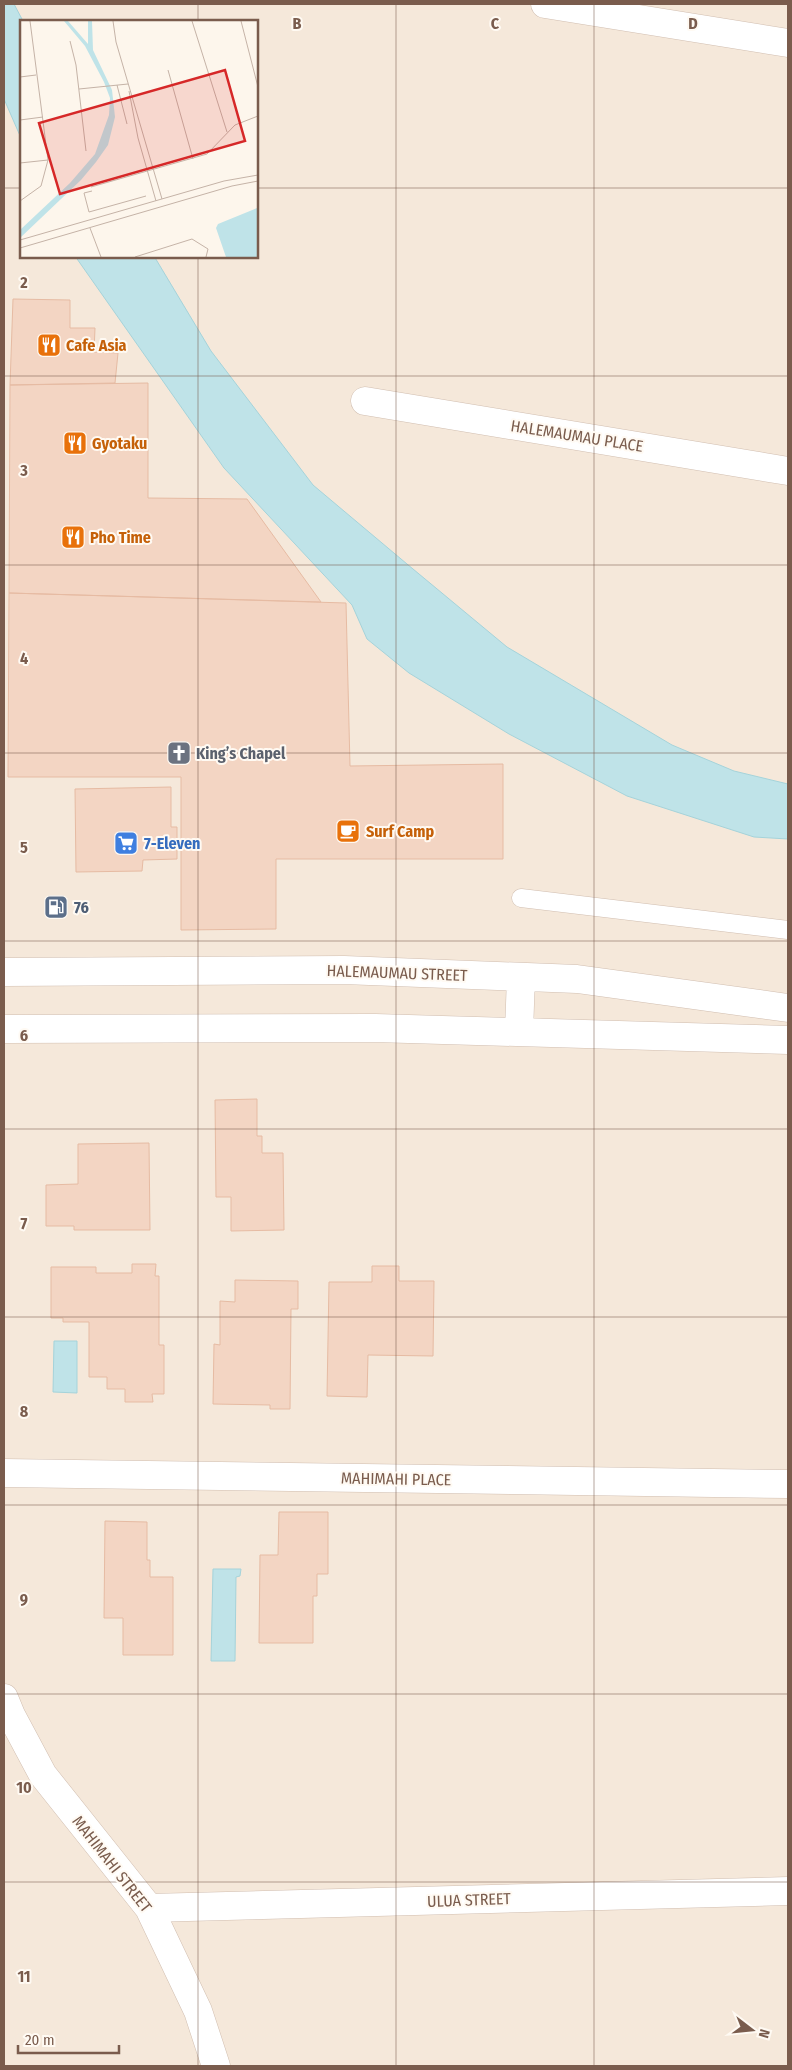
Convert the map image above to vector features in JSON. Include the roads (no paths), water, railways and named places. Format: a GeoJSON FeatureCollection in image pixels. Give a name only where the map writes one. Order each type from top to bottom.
{"type":"FeatureCollection","features":[{"type":"Feature","properties":{"kind":"street"},"geometry":{"type":"LineString","coordinates":[[545,4],[788,43]]}},
{"type":"Feature","properties":{"kind":"street","name":"HALEMAUMAU PLACE"},"geometry":{"type":"LineString","coordinates":[[365,401],[788,471]]}},
{"type":"Feature","properties":{"kind":"street","name":"HALEMAUMAU STREET"},"geometry":{"type":"LineString","coordinates":[[4,972],[344,970],[577,979],[788,1008]]}},
{"type":"Feature","properties":{"kind":"street"},"geometry":{"type":"LineString","coordinates":[[519,1032],[521,977]]}},
{"type":"Feature","properties":{"kind":"street"},"geometry":{"type":"LineString","coordinates":[[4,1029],[375,1028],[788,1040]]}},
{"type":"Feature","properties":{"kind":"street","name":"MAHIMAHI PLACE"},"geometry":{"type":"LineString","coordinates":[[4,1473],[788,1484]]}},
{"type":"Feature","properties":{"kind":"street","name":"MAHIMAHI STREET"},"geometry":{"type":"LineString","coordinates":[[4,1698],[11,1716],[43,1775],[149,1908],[198,2011],[216,2066]]}},
{"type":"Feature","properties":{"kind":"street","name":"ULUA STREET"},"geometry":{"type":"LineString","coordinates":[[149,1908],[788,1891]]}},
{"type":"Feature","properties":{"kind":"lane"},"geometry":{"type":"LineString","coordinates":[[521,898],[788,930]]}},
{"type":"Feature","properties":{"kind":"water"},"geometry":{"type":"Polygon","coordinates":[[[4,4],[14,4],[22,20],[20,20],[20,136],[4,99],[4,4]]]}},
{"type":"Feature","properties":{"kind":"water"},"geometry":{"type":"Polygon","coordinates":[[[76,258],[155,258],[211,351],[313,485],[507,647],[672,745],[734,771],[788,784],[788,839],[754,837],[627,796],[509,734],[409,673],[367,639],[352,605],[224,468],[76,258]]]}},
{"type":"Feature","properties":{"kind":"water"},"geometry":{"type":"Polygon","coordinates":[[[54,1341],[77,1341],[77,1393],[53,1392],[54,1341]]]}},
{"type":"Feature","properties":{"kind":"water"},"geometry":{"type":"Polygon","coordinates":[[[213,1569],[241,1569],[240,1576],[236,1577],[235,1661],[211,1661],[213,1569]]]}},
{"type":"Feature","properties":{"kind":"place","name":"Cafe Asia"},"geometry":{"type":"Point","coordinates":[49,345]}},
{"type":"Feature","properties":{"kind":"place","name":"Gyotaku"},"geometry":{"type":"Point","coordinates":[75,443]}},
{"type":"Feature","properties":{"kind":"place","name":"Pho Time"},"geometry":{"type":"Point","coordinates":[73,537]}},
{"type":"Feature","properties":{"kind":"place","name":"King’s Chapel"},"geometry":{"type":"Point","coordinates":[179,753]}},
{"type":"Feature","properties":{"kind":"place","name":"Surf Camp"},"geometry":{"type":"Point","coordinates":[348,831]}},
{"type":"Feature","properties":{"kind":"place","name":"7-Eleven"},"geometry":{"type":"Point","coordinates":[126,843]}},
{"type":"Feature","properties":{"kind":"place","name":"76"},"geometry":{"type":"Point","coordinates":[56,907]}}]}
